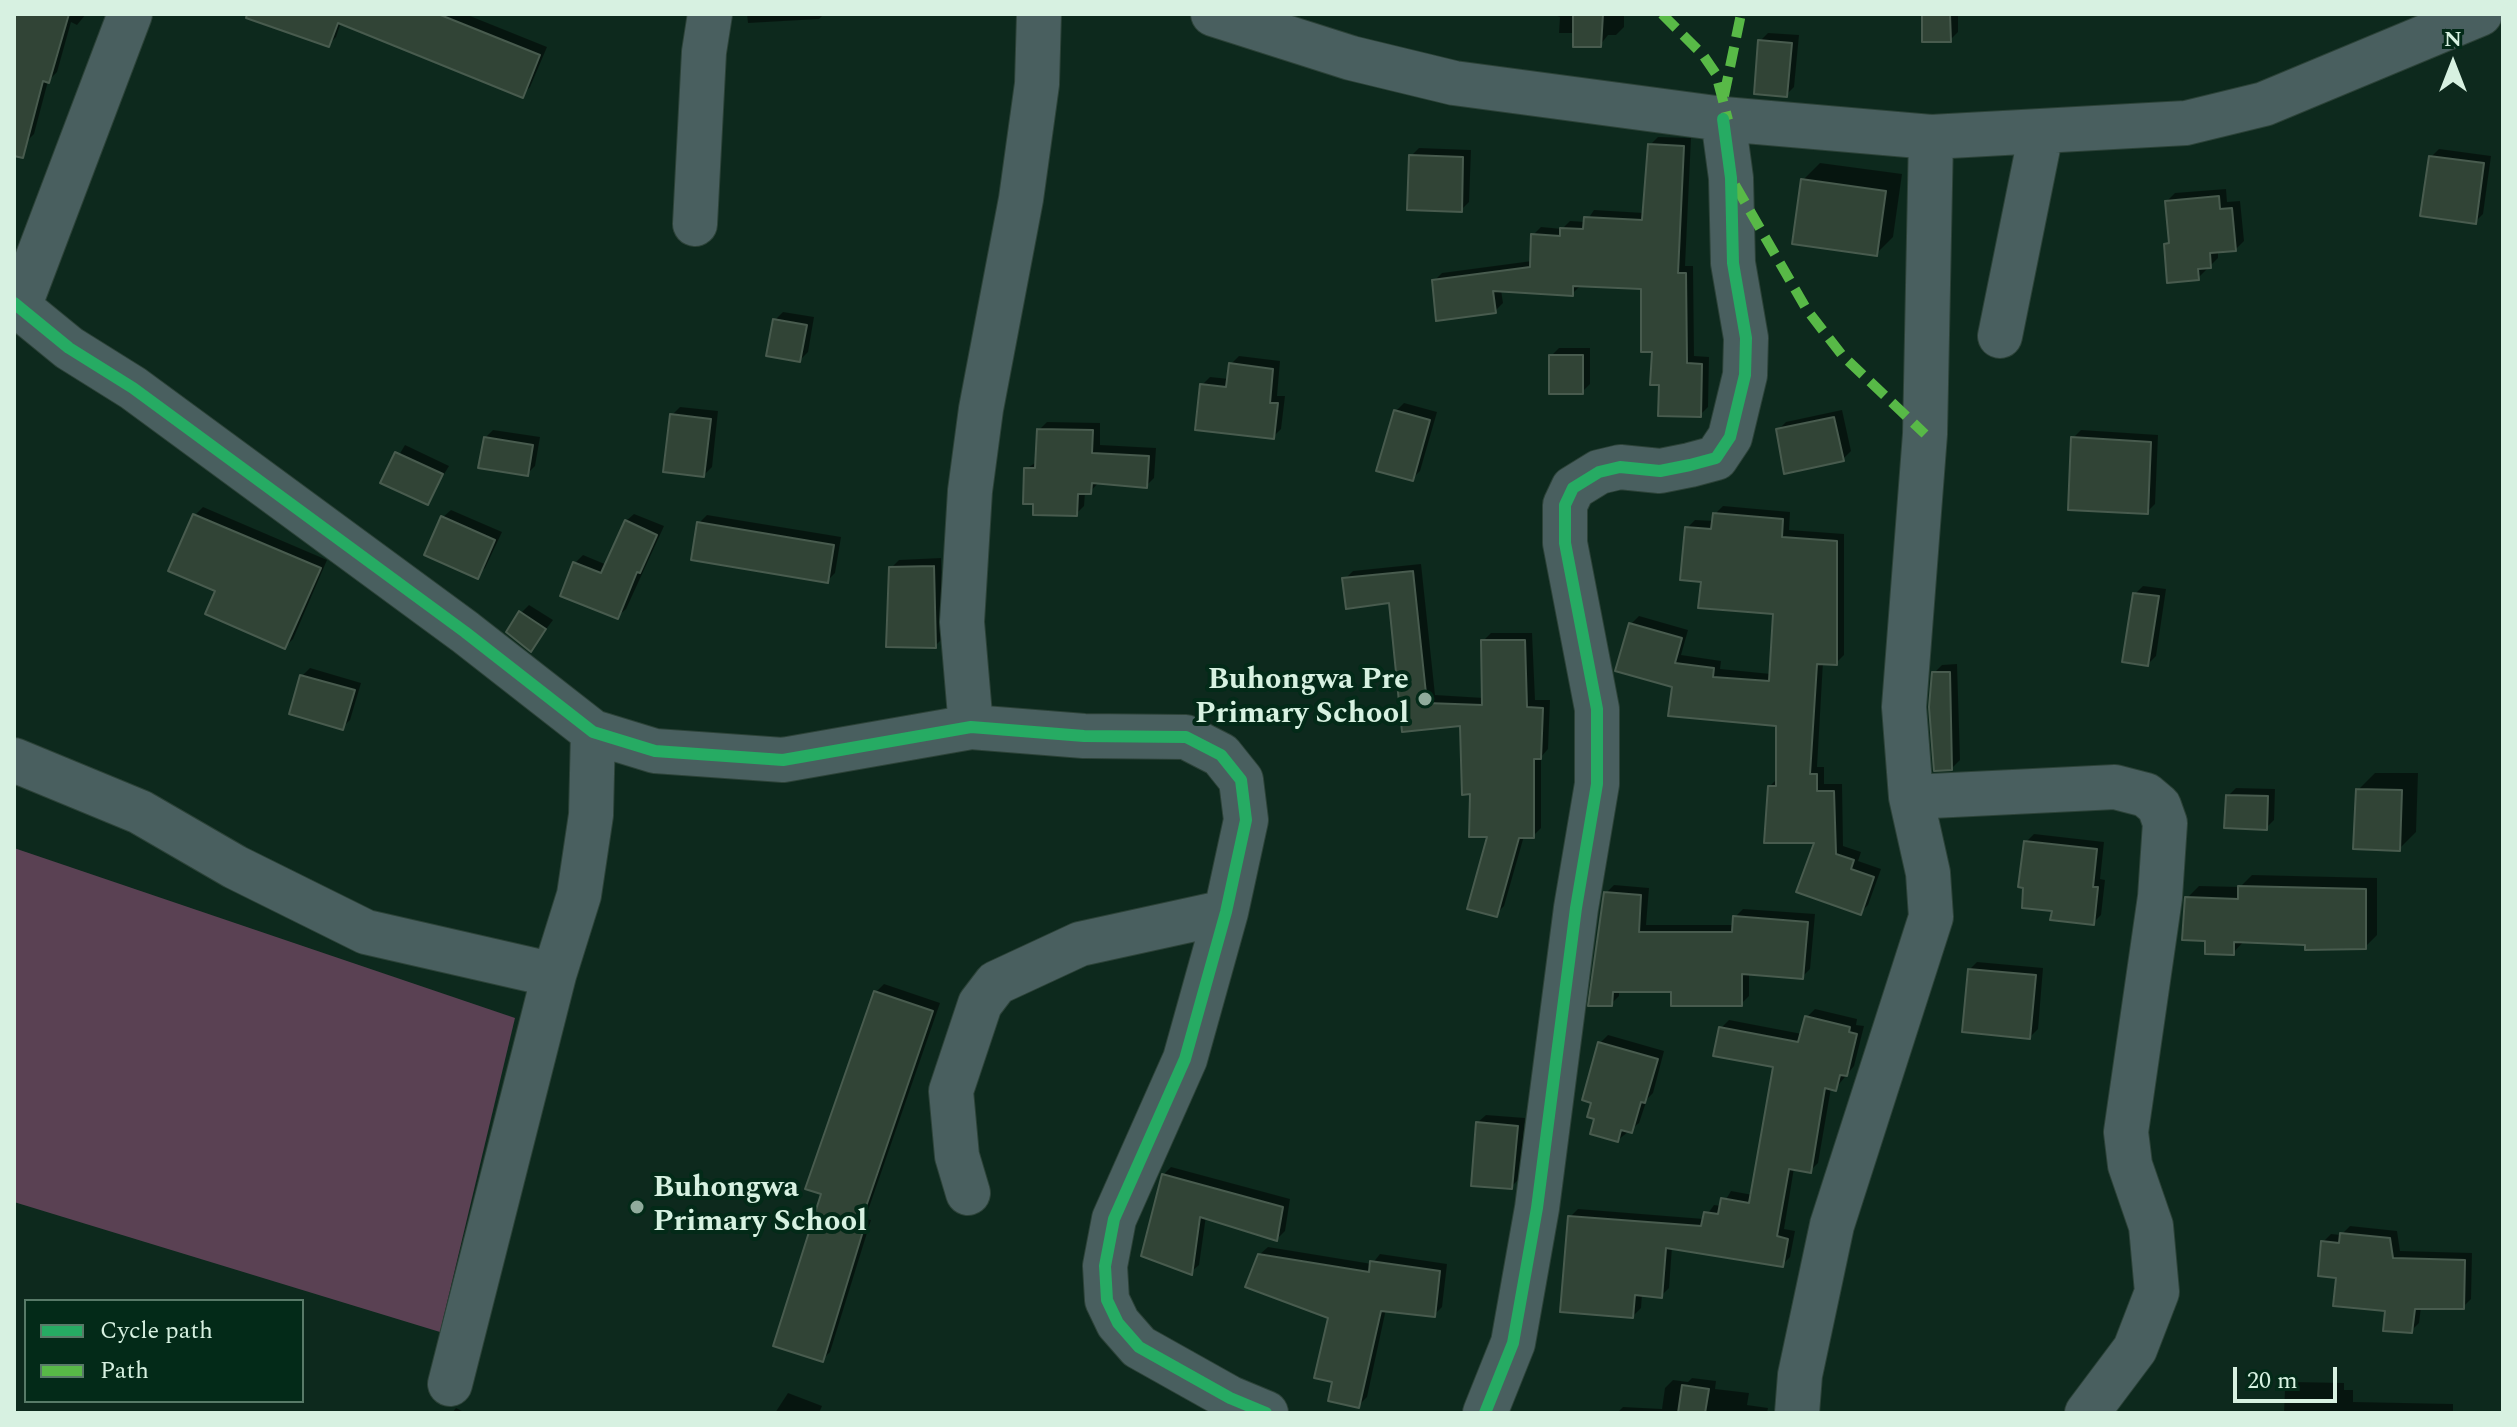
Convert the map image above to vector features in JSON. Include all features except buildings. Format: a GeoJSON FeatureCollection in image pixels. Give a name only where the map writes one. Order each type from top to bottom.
{"type":"FeatureCollection","features":[{"type":"Feature","properties":{"kind":"street"},"geometry":{"type":"LineString","coordinates":[[130,14],[16,305],[69,348],[133,388],[465,632],[593,732],[655,751],[783,760],[971,727],[1084,736],[1186,737],[1221,755],[1241,780],[1246,820],[1226,912],[1185,1059],[1114,1219],[1105,1266],[1106,1289],[1118,1323],[1139,1347],[1230,1398],[1266,1413]]}},
{"type":"Feature","properties":{"kind":"street"},"geometry":{"type":"LineString","coordinates":[[695,224],[704,52],[710,14]]}},
{"type":"Feature","properties":{"kind":"street"},"geometry":{"type":"LineString","coordinates":[[971,727],[962,622],[970,491],[981,409],[1021,199],[1037,84],[1039,14]]}},
{"type":"Feature","properties":{"kind":"street"},"geometry":{"type":"LineString","coordinates":[[1213,14],[1351,58],[1454,83],[1723,119],[1931,137],[2186,123],[2264,104],[2480,14]]}},
{"type":"Feature","properties":{"kind":"street"},"geometry":{"type":"LineString","coordinates":[[1485,1413],[1513,1343],[1537,1208],[1576,908],[1597,784],[1597,709],[1565,543],[1565,505],[1573,488],[1599,472],[1620,467],[1660,471],[1690,465],[1716,458],[1730,437],[1745,375],[1746,338],[1733,263],[1731,178],[1723,119]]}},
{"type":"Feature","properties":{"kind":"street"},"geometry":{"type":"LineString","coordinates":[[2000,336],[2041,133]]}},
{"type":"Feature","properties":{"kind":"street"},"geometry":{"type":"LineString","coordinates":[[1797,1413],[1800,1375],[1832,1225],[1931,917],[1928,873],[1911,797],[1904,707],[1925,434],[1931,137]]}},
{"type":"Feature","properties":{"kind":"street"},"geometry":{"type":"LineString","coordinates":[[450,1384],[554,975],[579,895],[591,815],[593,732]]}},
{"type":"Feature","properties":{"kind":"street"},"geometry":{"type":"LineString","coordinates":[[14,760],[140,812],[235,867],[366,932],[554,975]]}},
{"type":"Feature","properties":{"kind":"street"},"geometry":{"type":"LineString","coordinates":[[1911,797],[2115,787],[2146,795],[2159,806],[2165,823],[2160,897],[2126,1132],[2130,1165],[2151,1226],[2157,1292],[2135,1349],[2087,1413]]}},
{"type":"Feature","properties":{"kind":"street"},"geometry":{"type":"LineString","coordinates":[[968,1193],[957,1156],[951,1091],[980,1004],[996,983],[1080,944],[1226,912]]}},
{"type":"Feature","properties":{"kind":"shaded area"},"geometry":{"type":"Polygon","coordinates":[[[14,848],[515,1018],[440,1332],[14,1202],[14,848]]]}},
{"type":"Feature","properties":{"kind":"marked path"},"geometry":{"type":"LineString","coordinates":[[1662,14],[1703,55],[1716,74],[1728,120]]}},
{"type":"Feature","properties":{"kind":"marked path"},"geometry":{"type":"LineString","coordinates":[[1724,96],[1741,14]]}},
{"type":"Feature","properties":{"kind":"marked path"},"geometry":{"type":"LineString","coordinates":[[1735,185],[1807,310],[1842,355],[1925,434]]}},
{"type":"Feature","properties":{"kind":"cycle path"},"geometry":{"type":"LineString","coordinates":[[1485,1413],[1513,1343],[1537,1208],[1576,908],[1597,784],[1597,709],[1565,543],[1565,505],[1573,488],[1599,472],[1620,467],[1660,471],[1690,465],[1716,458],[1730,437],[1745,375],[1746,338],[1733,263],[1731,178],[1723,119]]}},
{"type":"Feature","properties":{"kind":"cycle path"},"geometry":{"type":"LineString","coordinates":[[14,303],[69,348],[133,388],[465,632],[593,732],[655,751],[783,760],[971,727],[1084,736],[1186,737],[1221,755],[1241,780],[1246,820],[1226,912],[1185,1059],[1114,1219],[1105,1266],[1107,1300],[1118,1323],[1139,1347],[1230,1398],[1266,1413]]}},
{"type":"Feature","properties":{"kind":"place","name":"Buhongwa Pre Primary School"},"geometry":{"type":"Point","coordinates":[1425,699]}},
{"type":"Feature","properties":{"kind":"place","name":"Buhongwa Primary School"},"geometry":{"type":"Point","coordinates":[637,1207]}}]}
